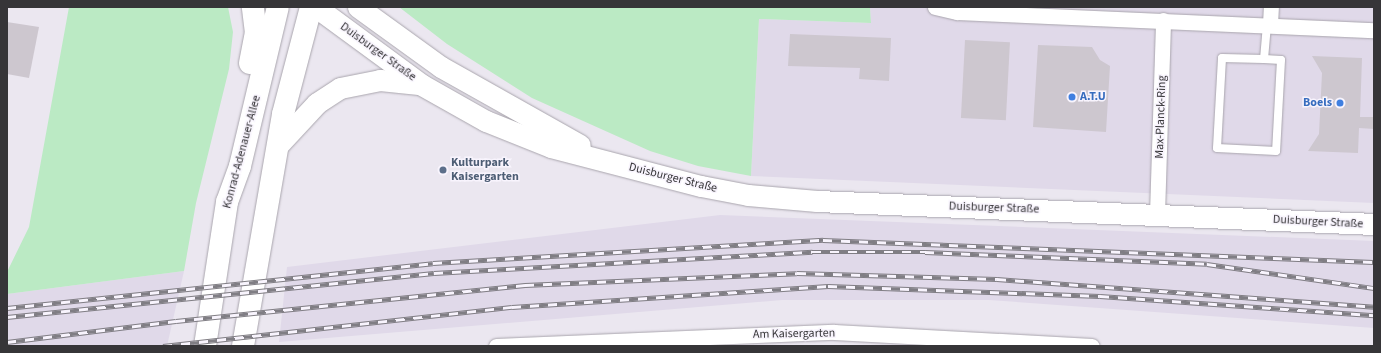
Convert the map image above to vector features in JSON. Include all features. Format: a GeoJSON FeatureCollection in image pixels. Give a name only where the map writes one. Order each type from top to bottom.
{"type":"FeatureCollection","features":[{"type":"Feature","properties":{"kind":"main road"},"geometry":{"type":"LineString","coordinates":[[227,202],[229,162],[256,34],[253,7]]}},
{"type":"Feature","properties":{"kind":"main road","name":"Konrad-Adenauer-Allee"},"geometry":{"type":"LineString","coordinates":[[205,346],[227,202],[240,166],[278,7]]}},
{"type":"Feature","properties":{"kind":"main road"},"geometry":{"type":"LineString","coordinates":[[243,346],[278,145],[311,7]]}},
{"type":"Feature","properties":{"kind":"main road","name":"Duisburger Straße"},"geometry":{"type":"LineString","coordinates":[[316,7],[422,84],[511,133],[551,147],[701,186],[783,199],[1374,224]]}},
{"type":"Feature","properties":{"kind":"main road","name":"Duisburger Straße"},"geometry":{"type":"LineString","coordinates":[[358,7],[407,44],[468,84],[551,131],[618,164]]}},
{"type":"Feature","properties":{"kind":"main road"},"geometry":{"type":"LineString","coordinates":[[278,145],[317,103],[340,88],[380,80],[422,84]]}},
{"type":"Feature","properties":{"kind":"street"},"geometry":{"type":"LineString","coordinates":[[935,7],[957,12],[1269,24],[1374,30]]}},
{"type":"Feature","properties":{"kind":"street"},"geometry":{"type":"LineString","coordinates":[[1269,24],[1271,7]]}},
{"type":"Feature","properties":{"kind":"street","name":"Max-Planck-Ring"},"geometry":{"type":"LineString","coordinates":[[1157,214],[1163,20]]}},
{"type":"Feature","properties":{"kind":"street","name":"Am Kaisergarten"},"geometry":{"type":"LineString","coordinates":[[496,346],[834,332],[1092,346]]}},
{"type":"Feature","properties":{"kind":"lane"},"geometry":{"type":"LineString","coordinates":[[1264,59],[1269,24]]}},
{"type":"Feature","properties":{"kind":"lane"},"geometry":{"type":"LineString","coordinates":[[1222,58],[1264,59],[1281,60],[1276,151],[1217,148],[1222,58]]}},
{"type":"Feature","properties":{"kind":"shaded area"},"geometry":{"type":"Polygon","coordinates":[[[870,7],[1374,7],[1374,203],[751,176],[759,19],[871,23],[870,7]]]}},
{"type":"Feature","properties":{"kind":"shaded area"},"geometry":{"type":"Polygon","coordinates":[[[720,215],[1374,241],[1374,328],[989,300],[782,300],[279,342],[287,267],[720,215]]]}},
{"type":"Feature","properties":{"kind":"shaded area"},"geometry":{"type":"Polygon","coordinates":[[[184,271],[167,346],[7,346],[7,294],[184,271]]]}},
{"type":"Feature","properties":{"kind":"green space"},"geometry":{"type":"Polygon","coordinates":[[[69,7],[228,7],[233,32],[229,69],[196,203],[184,271],[7,294],[7,272],[29,227],[69,7]]]}},
{"type":"Feature","properties":{"kind":"green space"},"geometry":{"type":"Polygon","coordinates":[[[399,7],[870,7],[871,23],[759,19],[751,176],[698,166],[650,151],[532,98],[447,44],[399,7]]]}},
{"type":"Feature","properties":{"kind":"building"},"geometry":{"type":"Polygon","coordinates":[[[7,22],[39,27],[29,78],[7,74],[7,22]]]}},
{"type":"Feature","properties":{"kind":"building"},"geometry":{"type":"Polygon","coordinates":[[[790,34],[891,38],[889,81],[859,79],[860,68],[788,66],[790,34]]]}},
{"type":"Feature","properties":{"kind":"building"},"geometry":{"type":"Polygon","coordinates":[[[965,40],[1010,42],[1006,120],[961,118],[965,40]]]}},
{"type":"Feature","properties":{"kind":"building","name":"A.T.U"},"geometry":{"type":"Polygon","coordinates":[[[1038,45],[1092,47],[1100,60],[1110,66],[1106,132],[1033,127],[1038,45]]]}},
{"type":"Feature","properties":{"kind":"building","name":"Boels"},"geometry":{"type":"Polygon","coordinates":[[[1312,56],[1362,58],[1360,117],[1374,117],[1374,129],[1359,128],[1358,153],[1308,151],[1319,134],[1322,73],[1312,56]]]}},
{"type":"Feature","properties":{"kind":"railway"},"geometry":{"type":"LineString","coordinates":[[7,308],[433,263],[823,240],[1374,262]]}},
{"type":"Feature","properties":{"kind":"railway"},"geometry":{"type":"LineString","coordinates":[[7,317],[434,273],[812,252],[925,252],[1207,264],[1374,288]]}},
{"type":"Feature","properties":{"kind":"railway"},"geometry":{"type":"LineString","coordinates":[[7,342],[176,321],[525,285],[797,273],[997,279],[1374,307]]}},
{"type":"Feature","properties":{"kind":"railway"},"geometry":{"type":"LineString","coordinates":[[163,346],[512,307],[828,286],[1100,296],[1374,315]]}},
{"type":"Feature","properties":{"kind":"place","name":"A.T.U"},"geometry":{"type":"Point","coordinates":[1072,97]}},
{"type":"Feature","properties":{"kind":"place","name":"Boels"},"geometry":{"type":"Point","coordinates":[1340,103]}},
{"type":"Feature","properties":{"kind":"place","name":"Kulturpark Kaisergarten"},"geometry":{"type":"Point","coordinates":[443,170]}}]}
